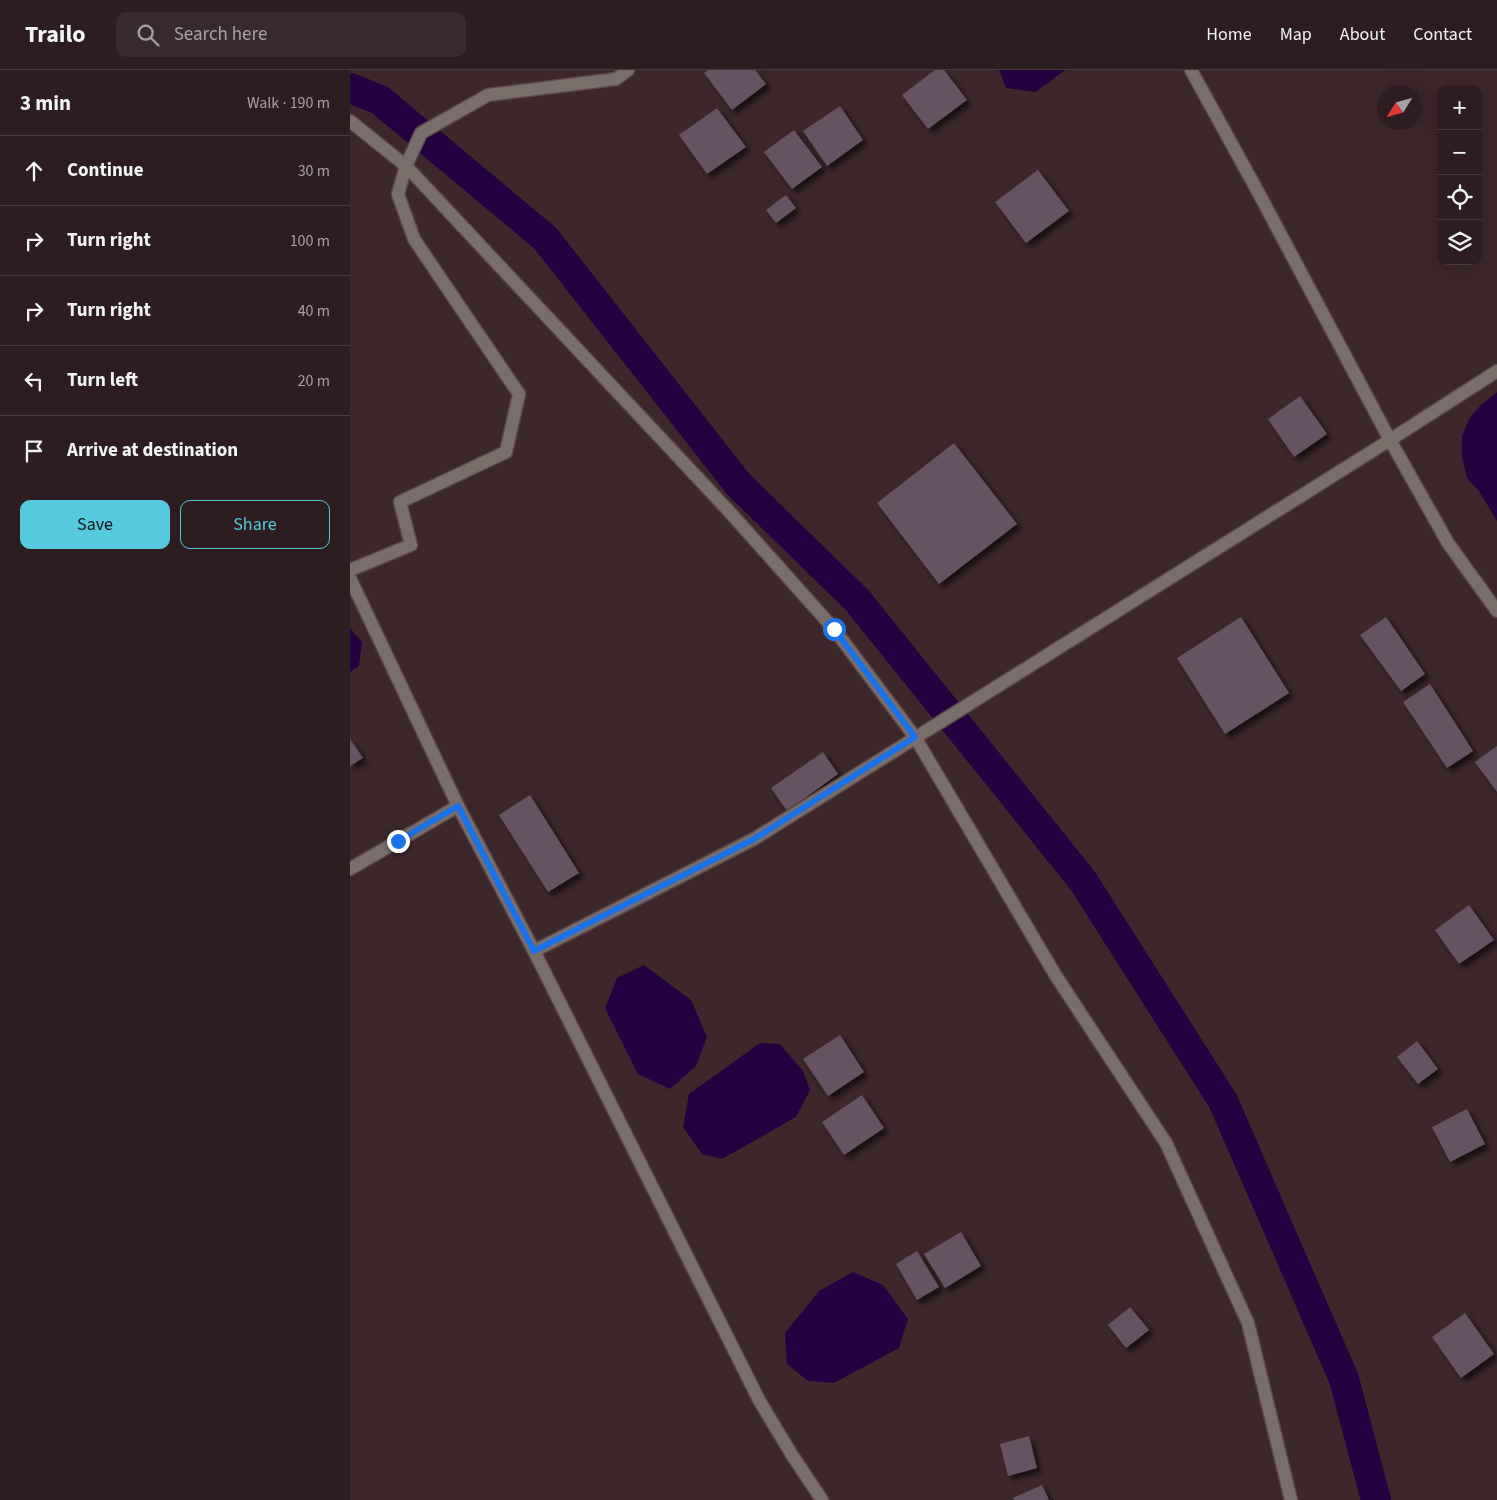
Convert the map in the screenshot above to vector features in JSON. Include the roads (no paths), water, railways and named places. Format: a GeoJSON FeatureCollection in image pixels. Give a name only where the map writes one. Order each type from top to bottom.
{"type":"FeatureCollection","features":[{"type":"Feature","properties":{"kind":"street"},"geometry":{"type":"LineString","coordinates":[[350,570],[411,545],[400,502],[506,452],[519,394],[414,239],[398,194],[406,166],[421,133],[488,95],[616,79],[628,70]]}},
{"type":"Feature","properties":{"kind":"street"},"geometry":{"type":"LineString","coordinates":[[1191,70],[1390,440],[1448,543],[1497,611]]}},
{"type":"Feature","properties":{"kind":"street"},"geometry":{"type":"LineString","coordinates":[[350,121],[406,166],[726,508],[834,629],[915,737],[1056,976],[1166,1143],[1248,1323],[1291,1500]]}},
{"type":"Feature","properties":{"kind":"street"},"geometry":{"type":"LineString","coordinates":[[534,951],[754,839],[1497,371]]}},
{"type":"Feature","properties":{"kind":"street"},"geometry":{"type":"LineString","coordinates":[[350,578],[458,806],[534,951],[759,1400],[822,1500]]}},
{"type":"Feature","properties":{"kind":"street"},"geometry":{"type":"LineString","coordinates":[[350,869],[458,806]]}},
{"type":"Feature","properties":{"kind":"waterway"},"geometry":{"type":"LineString","coordinates":[[350,88],[380,100],[545,238],[739,485],[857,600],[1083,881],[1223,1101],[1344,1379],[1376,1500]]}}]}
